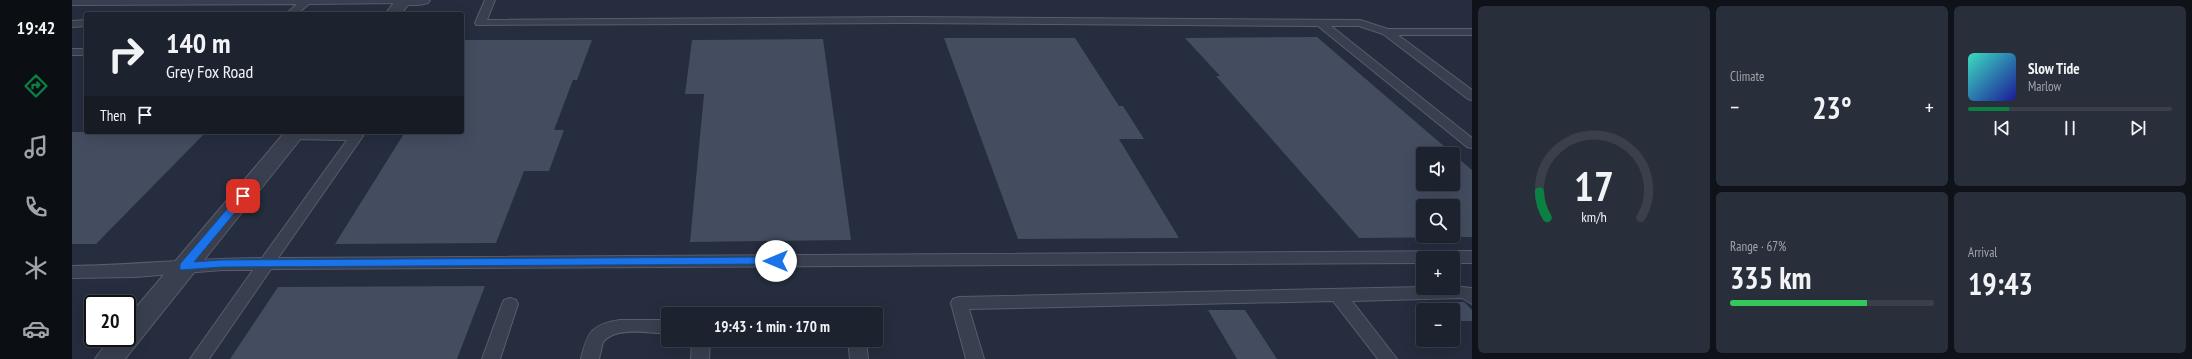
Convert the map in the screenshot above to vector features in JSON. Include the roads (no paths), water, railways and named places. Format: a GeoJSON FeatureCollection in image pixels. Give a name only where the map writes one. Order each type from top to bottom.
{"type":"FeatureCollection","features":[{"type":"Feature","properties":{"kind":"street"},"geometry":{"type":"LineString","coordinates":[[395,12],[404,0],[422,0]]}},
{"type":"Feature","properties":{"kind":"street"},"geometry":{"type":"LineString","coordinates":[[136,327],[294,134]]}},
{"type":"Feature","properties":{"kind":"street"},"geometry":{"type":"LineString","coordinates":[[109,359],[119,347]]}},
{"type":"Feature","properties":{"kind":"lane"},"geometry":{"type":"LineString","coordinates":[[72,2],[404,0]]}},
{"type":"Feature","properties":{"kind":"lane"},"geometry":{"type":"LineString","coordinates":[[490,0],[480,23],[913,20],[1360,23],[1387,32],[1472,32]]}},
{"type":"Feature","properties":{"kind":"lane"},"geometry":{"type":"LineString","coordinates":[[293,12],[306,1]]}},
{"type":"Feature","properties":{"kind":"lane"},"geometry":{"type":"LineString","coordinates":[[72,24],[84,23]]}},
{"type":"Feature","properties":{"kind":"lane"},"geometry":{"type":"LineString","coordinates":[[1321,23],[1472,144]]}},
{"type":"Feature","properties":{"kind":"lane"},"geometry":{"type":"LineString","coordinates":[[1387,32],[1472,96]]}},
{"type":"Feature","properties":{"kind":"lane"},"geometry":{"type":"LineString","coordinates":[[72,52],[84,52]]}},
{"type":"Feature","properties":{"kind":"lane"},"geometry":{"type":"LineString","coordinates":[[294,134],[358,134]]}},
{"type":"Feature","properties":{"kind":"lane"},"geometry":{"type":"LineString","coordinates":[[199,359],[358,134]]}},
{"type":"Feature","properties":{"kind":"lane"},"geometry":{"type":"LineString","coordinates":[[74,274],[222,264],[1472,257]]}},
{"type":"Feature","properties":{"kind":"lane"},"geometry":{"type":"LineString","coordinates":[[974,359],[959,303],[1338,295],[1470,294]]}},
{"type":"Feature","properties":{"kind":"lane"},"geometry":{"type":"LineString","coordinates":[[1338,295],[1388,359]]}},
{"type":"Feature","properties":{"kind":"lane"},"geometry":{"type":"LineString","coordinates":[[490,359],[510,304]]}},
{"type":"Feature","properties":{"kind":"lane"},"geometry":{"type":"LineString","coordinates":[[590,359],[594,340],[599,333],[606,330],[623,327],[661,327]]}},
{"type":"Feature","properties":{"kind":"lane"},"geometry":{"type":"LineString","coordinates":[[700,359],[701,347]]}},
{"type":"Feature","properties":{"kind":"lane"},"geometry":{"type":"LineString","coordinates":[[858,347],[859,359]]}}]}
